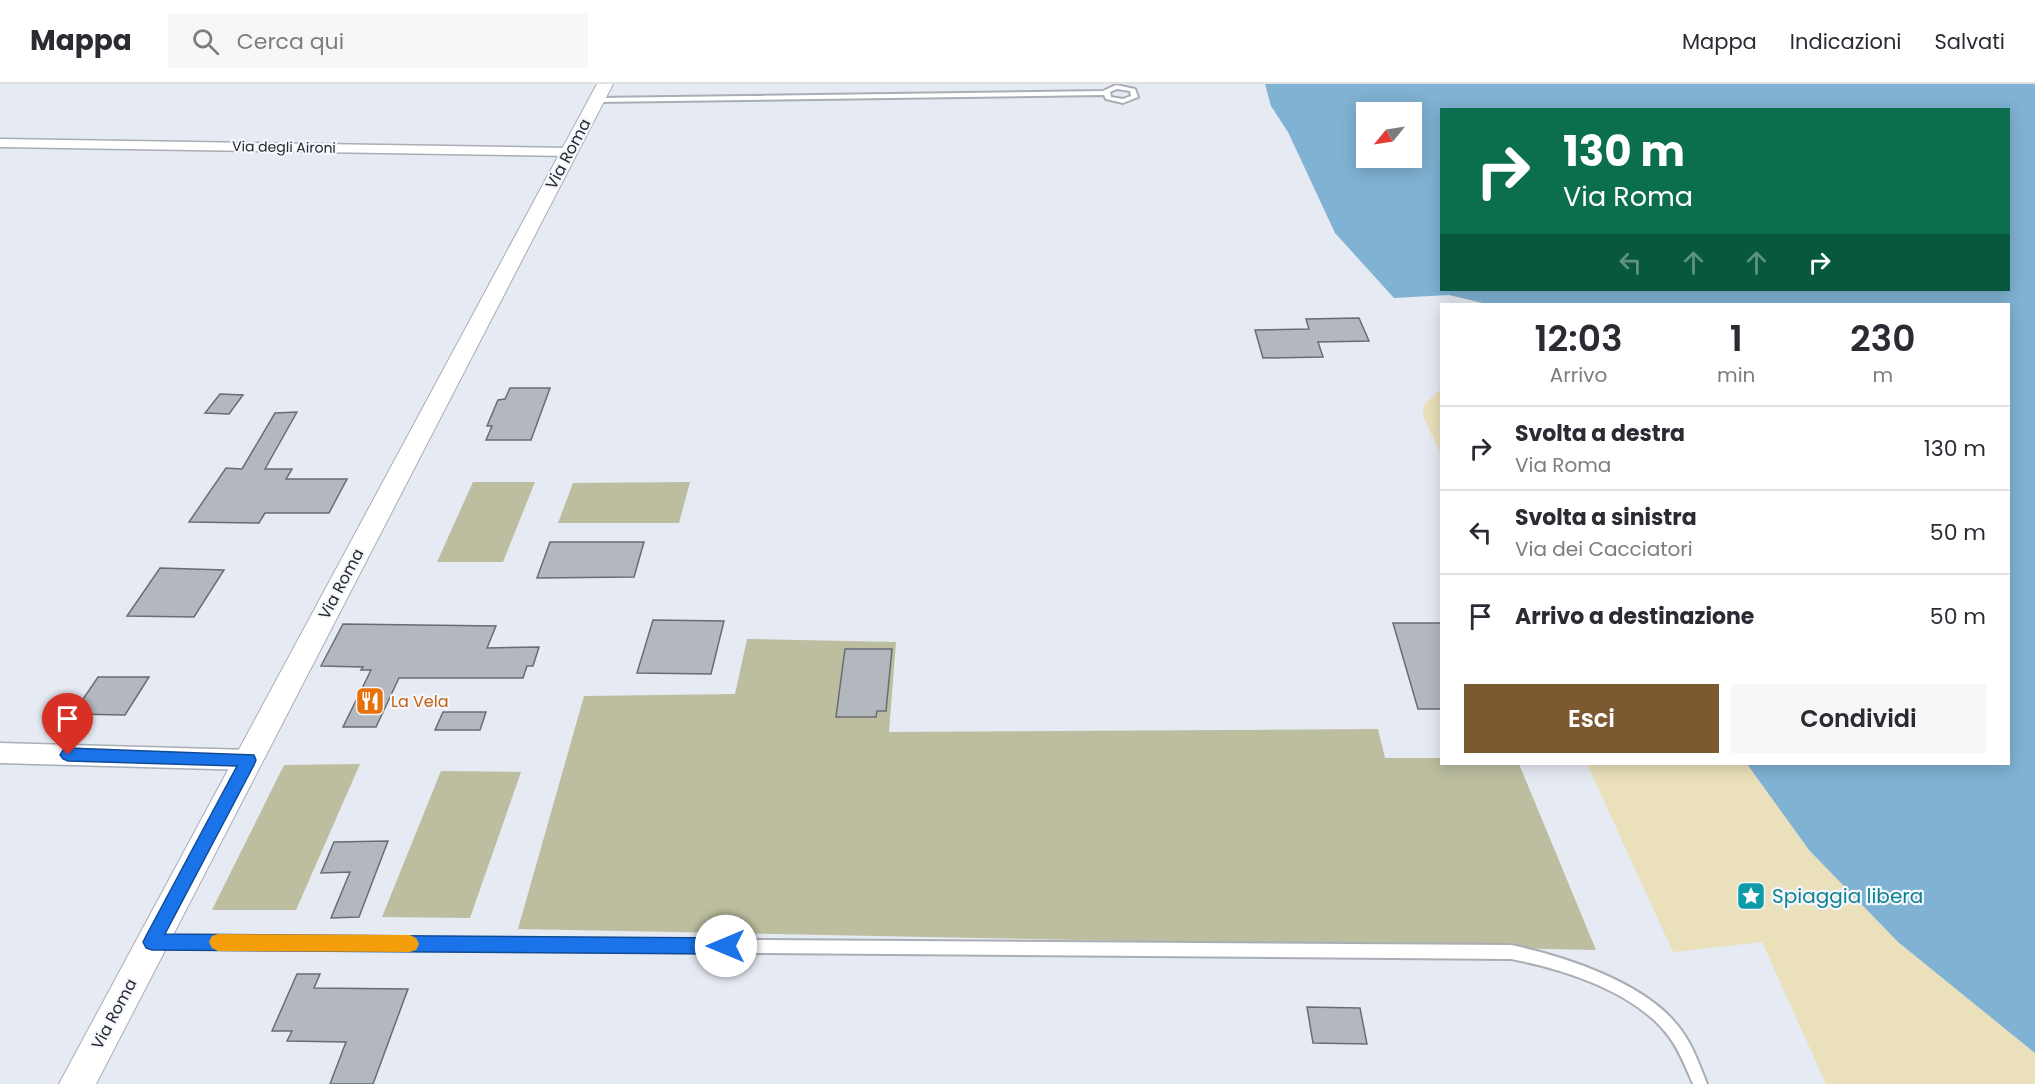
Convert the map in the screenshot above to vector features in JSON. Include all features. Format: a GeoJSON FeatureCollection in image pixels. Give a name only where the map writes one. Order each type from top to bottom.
{"type":"FeatureCollection","features":[{"type":"Feature","properties":{"kind":"street","name":"Via Roma"},"geometry":{"type":"LineString","coordinates":[[77,1084],[600,92]]}},
{"type":"Feature","properties":{"kind":"street","name":"Via degli Aironi"},"geometry":{"type":"LineString","coordinates":[[0,143],[568,152]]}},
{"type":"Feature","properties":{"kind":"street"},"geometry":{"type":"LineString","coordinates":[[0,753],[249,760]]}},
{"type":"Feature","properties":{"kind":"lane"},"geometry":{"type":"LineString","coordinates":[[600,92],[1105,93]]}},
{"type":"Feature","properties":{"kind":"lane"},"geometry":{"type":"LineString","coordinates":[[152,942],[1511,952],[1530,955],[1563,966],[1643,1002],[1672,1029],[1685,1049],[1700,1084]]}},
{"type":"Feature","properties":{"kind":"green space"},"geometry":{"type":"Polygon","coordinates":[[[473,482],[535,482],[503,562],[437,562],[473,482]]]}},
{"type":"Feature","properties":{"kind":"green space"},"geometry":{"type":"Polygon","coordinates":[[[690,482],[679,523],[558,523],[573,483],[690,482]]]}},
{"type":"Feature","properties":{"kind":"green space"},"geometry":{"type":"Polygon","coordinates":[[[747,639],[896,642],[889,732],[1378,729],[1385,758],[1440,758],[1440,765],[1519,765],[1596,950],[518,929],[584,696],[735,694],[747,639]]]}},
{"type":"Feature","properties":{"kind":"green space"},"geometry":{"type":"Polygon","coordinates":[[[360,764],[296,910],[212,910],[284,765],[360,764]]]}},
{"type":"Feature","properties":{"kind":"green space"},"geometry":{"type":"Polygon","coordinates":[[[441,771],[521,772],[470,918],[382,917],[441,771]]]}},
{"type":"Feature","properties":{"kind":"sand"},"geometry":{"type":"Polygon","coordinates":[[[1440,390],[1440,452],[1423,416],[1424,405],[1440,390]]]}},
{"type":"Feature","properties":{"kind":"sand","name":"Spiaggia libera"},"geometry":{"type":"Polygon","coordinates":[[[1587,765],[1748,765],[1809,850],[1898,942],[2035,1053],[2035,1084],[1826,1084],[1762,942],[1673,952],[1587,765]]]}},
{"type":"Feature","properties":{"kind":"water"},"geometry":{"type":"Polygon","coordinates":[[[1265,84],[2035,84],[2035,1053],[1898,942],[1809,850],[1748,765],[2010,765],[2010,303],[1483,303],[1449,295],[1394,298],[1335,233],[1288,132],[1271,106],[1265,84]]]}},
{"type":"Feature","properties":{"kind":"building"},"geometry":{"type":"Polygon","coordinates":[[[1359,318],[1369,341],[1318,342],[1323,357],[1263,358],[1255,330],[1309,329],[1306,319],[1359,318]]]}},
{"type":"Feature","properties":{"kind":"building"},"geometry":{"type":"Polygon","coordinates":[[[510,388],[550,388],[531,440],[486,440],[492,426],[487,426],[498,400],[505,399],[510,388]]]}},
{"type":"Feature","properties":{"kind":"building"},"geometry":{"type":"Polygon","coordinates":[[[220,394],[243,395],[229,414],[205,413],[220,394]]]}},
{"type":"Feature","properties":{"kind":"building"},"geometry":{"type":"Polygon","coordinates":[[[297,412],[265,469],[292,469],[286,479],[347,479],[329,513],[265,513],[259,523],[189,522],[226,468],[242,469],[275,413],[297,412]]]}},
{"type":"Feature","properties":{"kind":"building"},"geometry":{"type":"Polygon","coordinates":[[[550,542],[644,542],[634,577],[537,578],[550,542]]]}},
{"type":"Feature","properties":{"kind":"building"},"geometry":{"type":"Polygon","coordinates":[[[160,568],[224,570],[194,617],[127,616],[160,568]]]}},
{"type":"Feature","properties":{"kind":"building"},"geometry":{"type":"Polygon","coordinates":[[[653,620],[724,621],[711,674],[637,673],[653,620]]]}},
{"type":"Feature","properties":{"kind":"building"},"geometry":{"type":"Polygon","coordinates":[[[1393,623],[1440,623],[1440,709],[1418,709],[1393,623]]]}},
{"type":"Feature","properties":{"kind":"building"},"geometry":{"type":"Polygon","coordinates":[[[343,624],[496,626],[487,648],[539,647],[533,666],[527,666],[523,678],[399,678],[376,727],[343,727],[371,670],[361,670],[363,667],[321,666],[343,624]]]}},
{"type":"Feature","properties":{"kind":"building"},"geometry":{"type":"Polygon","coordinates":[[[845,649],[892,649],[886,711],[877,711],[876,717],[836,717],[845,649]]]}},
{"type":"Feature","properties":{"kind":"building"},"geometry":{"type":"Polygon","coordinates":[[[98,677],[149,677],[125,715],[73,714],[98,677]]]}},
{"type":"Feature","properties":{"kind":"building"},"geometry":{"type":"Polygon","coordinates":[[[443,712],[486,712],[480,730],[435,730],[443,712]]]}},
{"type":"Feature","properties":{"kind":"building"},"geometry":{"type":"Polygon","coordinates":[[[388,841],[359,917],[331,918],[350,872],[321,873],[334,842],[388,841]]]}},
{"type":"Feature","properties":{"kind":"building"},"geometry":{"type":"Polygon","coordinates":[[[297,974],[320,974],[314,988],[408,989],[373,1084],[330,1084],[346,1042],[287,1041],[292,1031],[272,1031],[297,974]]]}},
{"type":"Feature","properties":{"kind":"building"},"geometry":{"type":"Polygon","coordinates":[[[1307,1007],[1360,1008],[1367,1044],[1313,1043],[1307,1007]]]}},
{"type":"Feature","properties":{"kind":"slow traffic"},"geometry":{"type":"LineString","coordinates":[[218,942],[410,944]]}},
{"type":"Feature","properties":{"kind":"place","name":"La Vela"},"geometry":{"type":"Point","coordinates":[370,701]}},
{"type":"Feature","properties":{"kind":"place","name":"Spiaggia libera"},"geometry":{"type":"Point","coordinates":[1751,896]}},
{"type":"Feature","properties":{"kind":"route"},"geometry":{"type":"LineString","coordinates":[[68,755],[249,760],[152,942],[726,946]]}}]}
